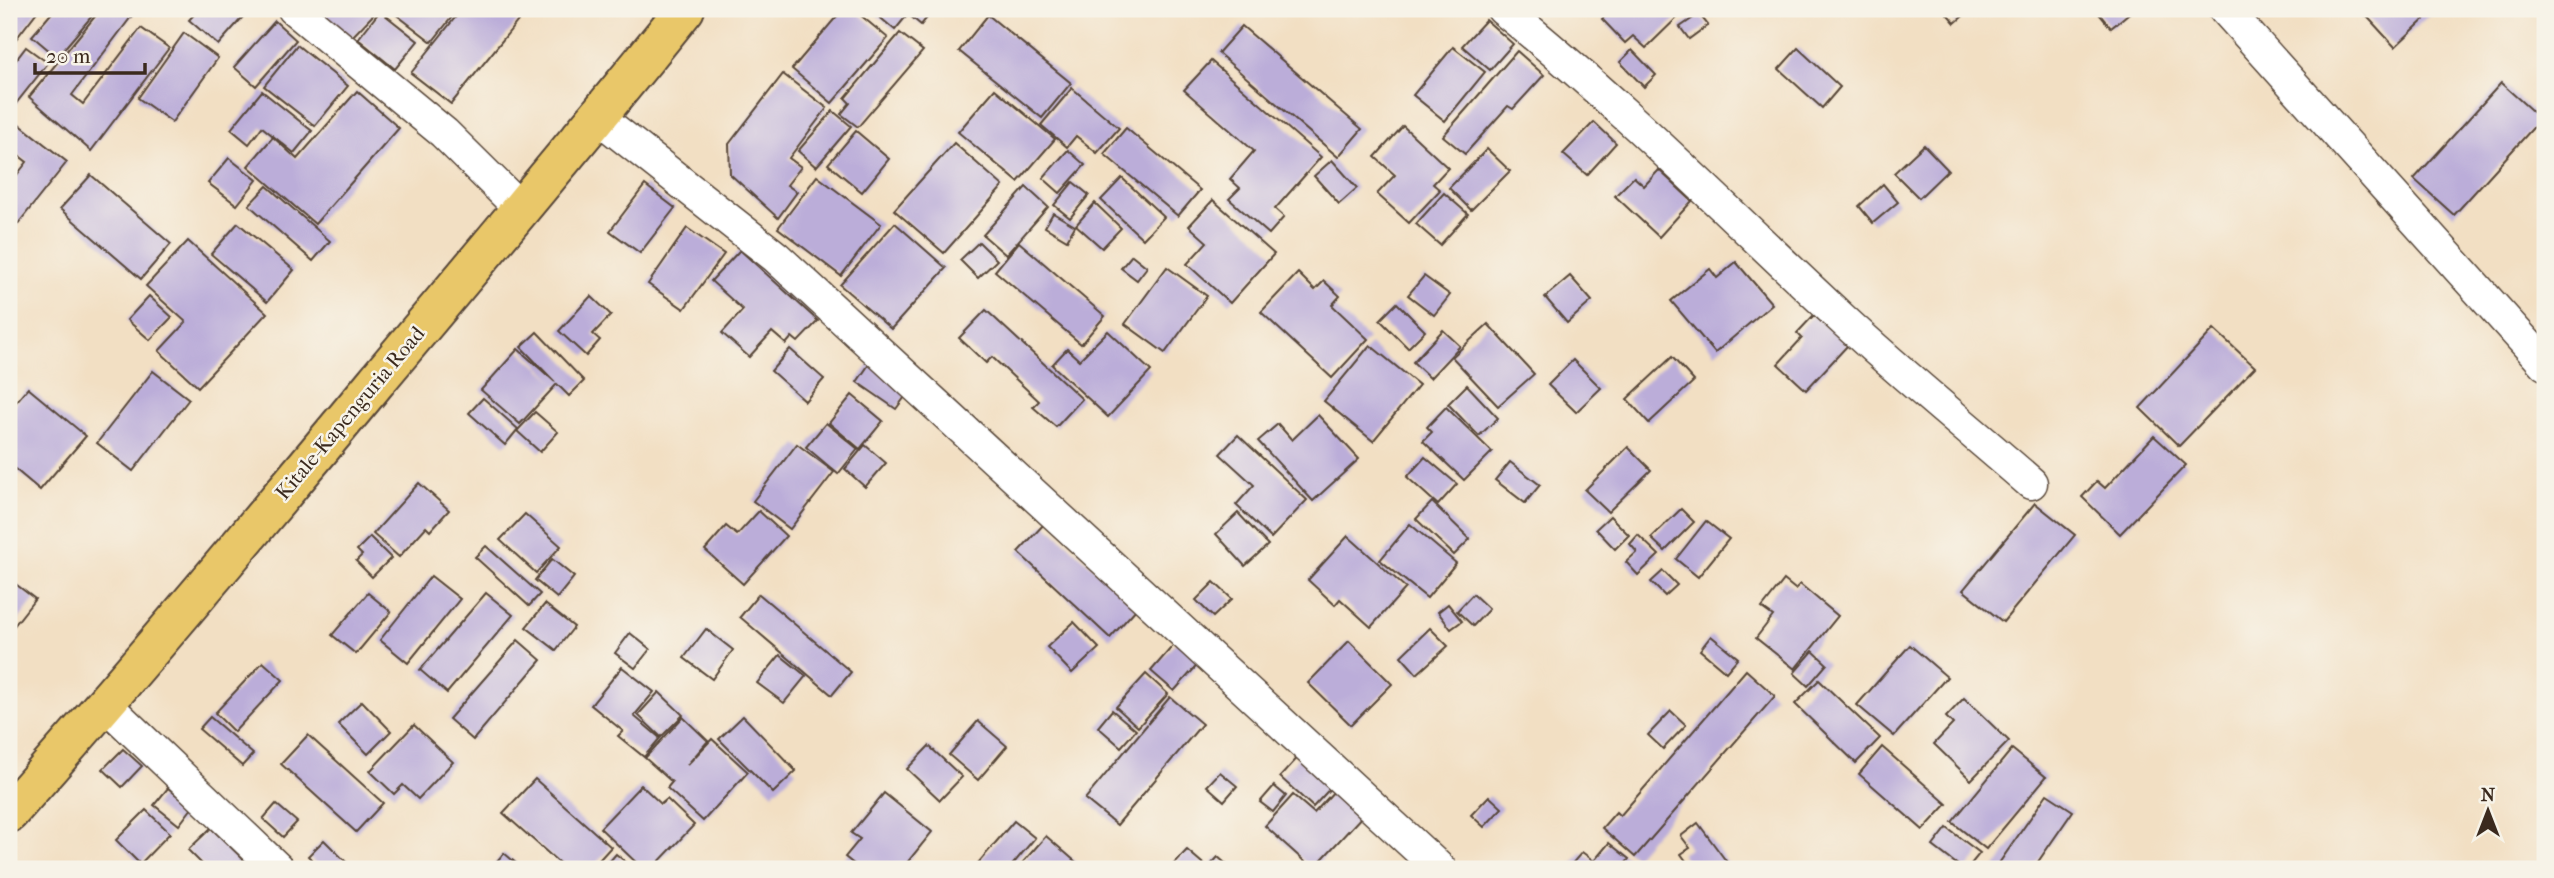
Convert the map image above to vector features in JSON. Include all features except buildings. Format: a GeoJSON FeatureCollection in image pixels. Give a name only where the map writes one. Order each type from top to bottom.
{"type":"FeatureCollection","features":[{"type":"Feature","properties":{"kind":"highway","name":"Kitale-Kapenguria Road"},"geometry":{"type":"LineString","coordinates":[[9,813],[105,704],[598,117],[685,9]]}},
{"type":"Feature","properties":{"kind":"street"},"geometry":{"type":"LineString","coordinates":[[294,9],[444,133],[521,209]]}},
{"type":"Feature","properties":{"kind":"street"},"geometry":{"type":"LineString","coordinates":[[1503,9],[1545,43],[1682,167],[1839,316],[2031,483]]}},
{"type":"Feature","properties":{"kind":"street"},"geometry":{"type":"LineString","coordinates":[[2236,13],[2544,360]]}},
{"type":"Feature","properties":{"kind":"street"},"geometry":{"type":"LineString","coordinates":[[598,117],[776,257],[1440,869]]}},
{"type":"Feature","properties":{"kind":"street"},"geometry":{"type":"LineString","coordinates":[[105,704],[278,869]]}}]}
